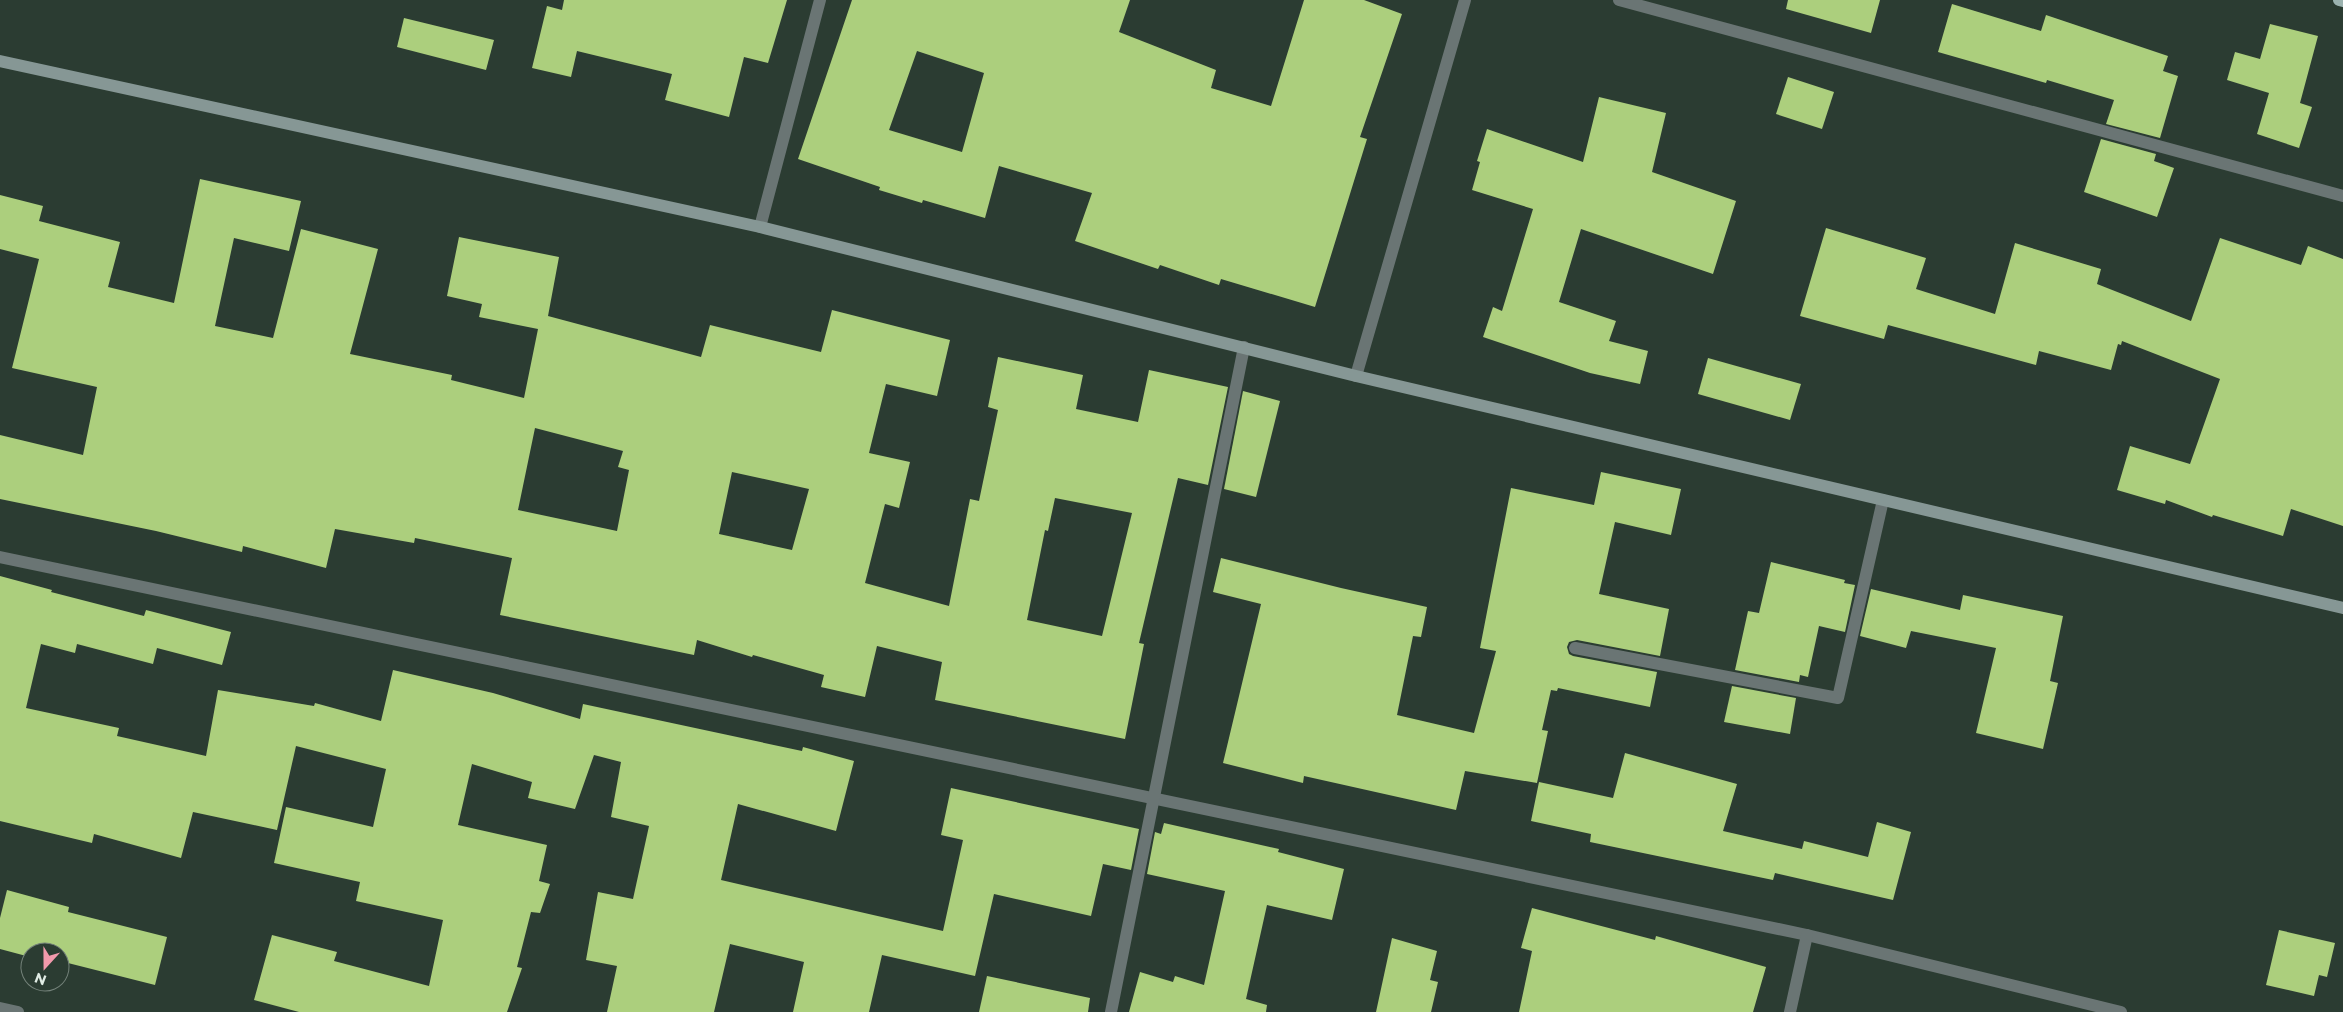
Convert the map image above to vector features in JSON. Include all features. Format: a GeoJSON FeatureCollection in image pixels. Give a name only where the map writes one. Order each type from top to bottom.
{"type":"FeatureCollection","features":[{"type":"Feature","properties":{"kind":"main road"},"geometry":{"type":"LineString","coordinates":[[2339,0],[2343,1]]}},
{"type":"Feature","properties":{"kind":"street"},"geometry":{"type":"LineString","coordinates":[[760,227],[820,0]]}},
{"type":"Feature","properties":{"kind":"street"},"geometry":{"type":"LineString","coordinates":[[1356,376],[1465,0]]}},
{"type":"Feature","properties":{"kind":"street"},"geometry":{"type":"LineString","coordinates":[[1619,0],[2343,196]]}},
{"type":"Feature","properties":{"kind":"street"},"geometry":{"type":"LineString","coordinates":[[0,61],[760,227],[1356,376],[2343,608]]}},
{"type":"Feature","properties":{"kind":"street"},"geometry":{"type":"LineString","coordinates":[[1111,1012],[1244,347]]}},
{"type":"Feature","properties":{"kind":"street"},"geometry":{"type":"LineString","coordinates":[[1575,648],[1838,698],[1883,500]]}},
{"type":"Feature","properties":{"kind":"street"},"geometry":{"type":"LineString","coordinates":[[0,557],[1806,935],[2121,1012]]}},
{"type":"Feature","properties":{"kind":"street"},"geometry":{"type":"LineString","coordinates":[[1790,1012],[1806,935]]}},
{"type":"Feature","properties":{"kind":"street"},"geometry":{"type":"LineString","coordinates":[[0,1008],[18,1012]]}},
{"type":"Feature","properties":{"kind":"building"},"geometry":{"type":"Polygon","coordinates":[[[564,0],[787,0],[768,63],[744,57],[729,117],[665,100],[672,74],[577,51],[571,77],[532,68],[547,6],[562,10],[564,0]]]}},
{"type":"Feature","properties":{"kind":"building"},"geometry":{"type":"Polygon","coordinates":[[[852,0],[1130,0],[1119,32],[1216,70],[1211,88],[1271,106],[1304,0],[1364,0],[1402,14],[1360,137],[1367,139],[1315,307],[1221,279],[1219,285],[1160,265],[1158,269],[1075,241],[1092,193],[999,166],[985,218],[923,200],[922,203],[879,190],[880,187],[798,159],[852,0]],[[917,51],[889,130],[962,152],[984,73],[917,51]]]}},
{"type":"Feature","properties":{"kind":"building"},"geometry":{"type":"Polygon","coordinates":[[[1788,0],[1880,0],[1871,33],[1786,9],[1788,0]]]}},
{"type":"Feature","properties":{"kind":"building"},"geometry":{"type":"Polygon","coordinates":[[[1952,4],[2041,31],[2046,15],[2168,56],[2163,71],[2178,76],[2160,138],[2106,124],[2114,100],[2047,80],[2046,83],[1938,52],[1952,4]]]}},
{"type":"Feature","properties":{"kind":"building"},"geometry":{"type":"Polygon","coordinates":[[[404,18],[494,40],[486,70],[397,47],[404,18]]]}},
{"type":"Feature","properties":{"kind":"building"},"geometry":{"type":"Polygon","coordinates":[[[2270,24],[2318,36],[2300,103],[2312,107],[2299,148],[2257,134],[2269,93],[2227,80],[2235,52],[2260,59],[2270,24]]]}},
{"type":"Feature","properties":{"kind":"building"},"geometry":{"type":"Polygon","coordinates":[[[1788,77],[1834,92],[1822,129],[1776,114],[1788,77]]]}},
{"type":"Feature","properties":{"kind":"building"},"geometry":{"type":"Polygon","coordinates":[[[1599,97],[1666,113],[1652,172],[1736,201],[1713,274],[1581,229],[1559,302],[1616,321],[1609,341],[1648,351],[1640,384],[1590,373],[1483,337],[1493,307],[1502,311],[1533,209],[1472,190],[1480,162],[1477,161],[1487,129],[1583,162],[1599,97]]]}},
{"type":"Feature","properties":{"kind":"building"},"geometry":{"type":"Polygon","coordinates":[[[2101,139],[2156,154],[2154,161],[2174,168],[2157,217],[2084,192],[2101,139]]]}},
{"type":"Feature","properties":{"kind":"building"},"geometry":{"type":"Polygon","coordinates":[[[200,179],[301,201],[289,251],[234,238],[215,326],[273,338],[301,229],[378,249],[350,354],[452,375],[451,380],[524,398],[538,329],[479,317],[482,304],[447,296],[459,237],[559,257],[548,316],[701,357],[710,325],[821,352],[832,310],[950,340],[937,396],[886,384],[869,453],[910,462],[899,508],[885,504],[865,583],[949,606],[970,499],[979,501],[998,410],[988,407],[998,357],[1083,375],[1076,409],[1138,422],[1149,370],[1228,387],[1208,485],[1178,478],[1139,643],[1144,644],[1125,739],[935,700],[942,662],[877,646],[865,697],[821,687],[824,675],[753,655],[752,657],[697,640],[694,655],[500,615],[512,558],[415,538],[414,543],[335,529],[326,568],[243,546],[242,552],[156,531],[0,499],[0,435],[83,455],[97,387],[12,368],[39,259],[0,249],[0,195],[43,206],[39,221],[120,242],[108,287],[174,303],[200,179]],[[535,428],[518,510],[617,531],[629,470],[618,467],[623,451],[535,428]],[[732,472],[719,534],[792,550],[809,489],[732,472]],[[1055,498],[1048,531],[1045,530],[1027,620],[1102,636],[1132,513],[1055,498]]]}},
{"type":"Feature","properties":{"kind":"building"},"geometry":{"type":"Polygon","coordinates":[[[1826,228],[1926,258],[1916,289],[1995,314],[2015,243],[2101,269],[2097,284],[2191,321],[2220,238],[2301,265],[2308,246],[2343,259],[2343,526],[2291,509],[2283,536],[2213,515],[2212,517],[2166,500],[2165,504],[2117,490],[2130,446],[2190,464],[2220,379],[2122,341],[2121,345],[2118,344],[2111,370],[2039,351],[2036,365],[1888,325],[1884,339],[1800,316],[1826,228]]]}},
{"type":"Feature","properties":{"kind":"building"},"geometry":{"type":"Polygon","coordinates":[[[1708,358],[1801,384],[1790,420],[1698,394],[1708,358]]]}},
{"type":"Feature","properties":{"kind":"building"},"geometry":{"type":"Polygon","coordinates":[[[1243,391],[1280,401],[1256,497],[1224,489],[1243,391]]]}},
{"type":"Feature","properties":{"kind":"building"},"geometry":{"type":"Polygon","coordinates":[[[1601,472],[1681,489],[1671,535],[1615,522],[1599,594],[1669,609],[1660,656],[1577,640],[1569,642],[1567,647],[1569,654],[1573,656],[1657,672],[1650,707],[1558,688],[1557,691],[1551,690],[1542,730],[1548,731],[1537,783],[1465,771],[1456,810],[1304,776],[1303,783],[1223,763],[1261,604],[1213,592],[1221,558],[1427,607],[1421,637],[1413,636],[1397,715],[1474,733],[1496,651],[1480,648],[1511,488],[1594,505],[1601,472]]]}},
{"type":"Feature","properties":{"kind":"building"},"geometry":{"type":"Polygon","coordinates":[[[1771,562],[1845,580],[1844,583],[1855,585],[1845,632],[1819,626],[1808,677],[1800,675],[1799,682],[1735,670],[1748,611],[1759,613],[1771,562]]]}},
{"type":"Feature","properties":{"kind":"building"},"geometry":{"type":"Polygon","coordinates":[[[0,576],[52,590],[51,592],[144,616],[146,610],[231,632],[222,665],[157,648],[153,664],[77,644],[75,653],[41,644],[26,708],[119,728],[117,736],[206,756],[218,690],[314,706],[315,703],[381,721],[393,670],[493,693],[580,719],[583,704],[802,751],[803,747],[854,761],[836,831],[738,804],[721,880],[943,931],[963,840],[941,835],[951,788],[1139,829],[1131,870],[1103,864],[1091,916],[994,894],[975,976],[882,955],[869,1012],[793,1012],[804,962],[730,944],[714,1012],[607,1012],[617,966],[586,960],[598,892],[633,899],[649,826],[611,817],[621,762],[594,755],[575,809],[528,798],[532,782],[472,764],[458,825],[547,845],[539,881],[550,884],[540,913],[531,912],[517,967],[522,968],[507,1012],[299,1012],[254,1000],[272,935],[337,952],[334,961],[429,986],[443,920],[356,901],[360,882],[274,863],[286,807],[373,827],[386,769],[296,746],[277,830],[193,812],[181,858],[94,834],[92,843],[0,821],[0,576]]]}},
{"type":"Feature","properties":{"kind":"building"},"geometry":{"type":"Polygon","coordinates":[[[1871,589],[1960,610],[1963,595],[2063,616],[2050,681],[2058,683],[2043,749],[1976,733],[1996,648],[1911,631],[1906,648],[1860,636],[1871,589]]]}},
{"type":"Feature","properties":{"kind":"building"},"geometry":{"type":"Polygon","coordinates":[[[1732,686],[1796,698],[1790,734],[1724,722],[1732,686]]]}},
{"type":"Feature","properties":{"kind":"building"},"geometry":{"type":"Polygon","coordinates":[[[1625,753],[1737,784],[1723,831],[1802,849],[1804,841],[1868,857],[1877,822],[1911,832],[1893,900],[1775,873],[1773,880],[1590,842],[1591,834],[1531,821],[1539,782],[1613,798],[1625,753]]]}},
{"type":"Feature","properties":{"kind":"building"},"geometry":{"type":"Polygon","coordinates":[[[1164,823],[1279,849],[1278,852],[1344,869],[1332,920],[1267,905],[1246,999],[1267,1005],[1266,1012],[1129,1012],[1140,972],[1173,982],[1175,976],[1204,985],[1225,891],[1147,874],[1155,832],[1161,834],[1164,823]]]}},
{"type":"Feature","properties":{"kind":"building"},"geometry":{"type":"Polygon","coordinates":[[[7,890],[69,907],[68,912],[167,937],[155,985],[70,964],[70,942],[20,942],[20,954],[0,949],[0,918],[7,890]]]}},
{"type":"Feature","properties":{"kind":"building"},"geometry":{"type":"Polygon","coordinates":[[[1532,908],[1655,940],[1656,936],[1766,967],[1753,1012],[1519,1012],[1532,951],[1521,948],[1532,908]]]}},
{"type":"Feature","properties":{"kind":"building"},"geometry":{"type":"Polygon","coordinates":[[[2279,930],[2335,943],[2327,977],[2319,975],[2314,996],[2266,985],[2279,930]]]}},
{"type":"Feature","properties":{"kind":"building"},"geometry":{"type":"Polygon","coordinates":[[[1392,938],[1437,951],[1430,980],[1438,982],[1431,1012],[1376,1012],[1392,938]]]}},
{"type":"Feature","properties":{"kind":"building"},"geometry":{"type":"Polygon","coordinates":[[[987,976],[1090,998],[1088,1012],[979,1012],[987,976]]]}}]}
